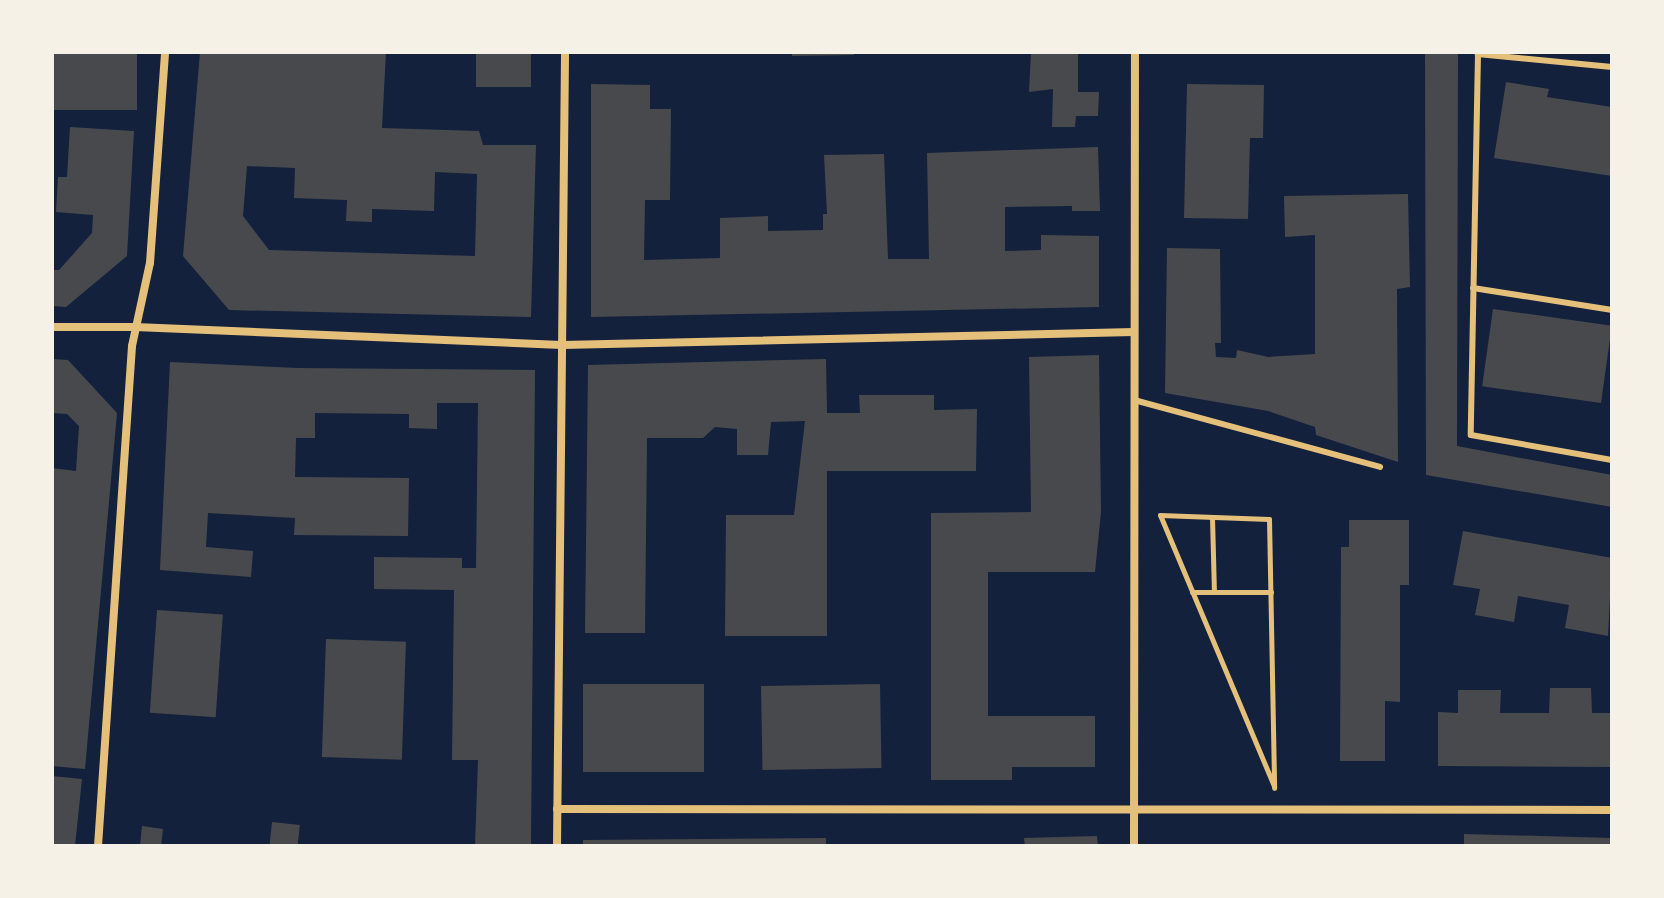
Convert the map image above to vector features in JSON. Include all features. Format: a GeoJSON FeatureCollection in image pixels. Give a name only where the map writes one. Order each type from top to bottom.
{"type":"FeatureCollection","features":[{"type":"Feature","properties":{"kind":"street"},"geometry":{"type":"LineString","coordinates":[[98,846],[135,327],[150,263],[165,52]]}},
{"type":"Feature","properties":{"kind":"street"},"geometry":{"type":"LineString","coordinates":[[557,846],[565,52]]}},
{"type":"Feature","properties":{"kind":"street"},"geometry":{"type":"LineString","coordinates":[[1134,846],[1135,52]]}},
{"type":"Feature","properties":{"kind":"street"},"geometry":{"type":"LineString","coordinates":[[52,327],[135,327],[562,345],[1134,332]]}},
{"type":"Feature","properties":{"kind":"street"},"geometry":{"type":"LineString","coordinates":[[557,809],[1612,810]]}},
{"type":"Feature","properties":{"kind":"lane"},"geometry":{"type":"LineString","coordinates":[[1612,67],[1478,54],[1471,435],[1612,460]]}},
{"type":"Feature","properties":{"kind":"lane"},"geometry":{"type":"LineString","coordinates":[[1473,288],[1612,310]]}},
{"type":"Feature","properties":{"kind":"lane"},"geometry":{"type":"LineString","coordinates":[[1134,400],[1380,467]]}},
{"type":"Feature","properties":{"kind":"path"},"geometry":{"type":"LineString","coordinates":[[1160,515],[1212,517],[1269,519],[1274,786],[1160,515]]}},
{"type":"Feature","properties":{"kind":"path"},"geometry":{"type":"LineString","coordinates":[[1212,517],[1214,592]]}},
{"type":"Feature","properties":{"kind":"path"},"geometry":{"type":"LineString","coordinates":[[1192,592],[1271,592]]}},
{"type":"Feature","properties":{"kind":"building"},"geometry":{"type":"Polygon","coordinates":[[[52,52],[137,52],[137,110],[52,110],[52,52]]]}},
{"type":"Feature","properties":{"kind":"building"},"geometry":{"type":"Polygon","coordinates":[[[200,52],[386,52],[382,128],[479,131],[483,145],[536,145],[531,317],[229,310],[183,256],[200,52]],[[247,166],[243,216],[269,250],[475,256],[477,174],[435,172],[434,211],[372,209],[372,222],[346,221],[347,200],[294,198],[295,168],[247,166]]]}},
{"type":"Feature","properties":{"kind":"building"},"geometry":{"type":"Polygon","coordinates":[[[476,52],[531,52],[531,87],[476,87],[476,52]]]}},
{"type":"Feature","properties":{"kind":"building"},"geometry":{"type":"Polygon","coordinates":[[[792,52],[854,52],[854,55],[792,56],[792,52]]]}},
{"type":"Feature","properties":{"kind":"building"},"geometry":{"type":"Polygon","coordinates":[[[1031,52],[1078,52],[1078,92],[1099,92],[1098,116],[1076,116],[1075,127],[1052,127],[1053,89],[1029,92],[1031,52]]]}},
{"type":"Feature","properties":{"kind":"building"},"geometry":{"type":"Polygon","coordinates":[[[1425,52],[1458,52],[1457,446],[1612,475],[1612,507],[1426,475],[1425,52]]]}},
{"type":"Feature","properties":{"kind":"building"},"geometry":{"type":"Polygon","coordinates":[[[1506,82],[1549,89],[1547,97],[1612,107],[1612,176],[1494,158],[1506,82]]]}},
{"type":"Feature","properties":{"kind":"building"},"geometry":{"type":"Polygon","coordinates":[[[591,84],[650,85],[650,109],[671,109],[670,200],[645,200],[644,260],[720,258],[720,218],[768,216],[768,231],[823,230],[823,214],[827,214],[824,155],[884,154],[888,259],[929,259],[927,153],[1098,147],[1100,211],[1072,211],[1072,206],[1005,207],[1005,251],[1041,250],[1041,235],[1099,236],[1099,307],[591,317],[591,84]]]}},
{"type":"Feature","properties":{"kind":"building"},"geometry":{"type":"Polygon","coordinates":[[[1187,84],[1264,85],[1263,138],[1250,138],[1248,219],[1184,218],[1187,84]]]}},
{"type":"Feature","properties":{"kind":"building"},"geometry":{"type":"Polygon","coordinates":[[[70,127],[134,131],[127,256],[66,307],[52,306],[52,270],[59,270],[92,233],[93,215],[56,212],[58,177],[67,177],[70,127]]]}},
{"type":"Feature","properties":{"kind":"building"},"geometry":{"type":"Polygon","coordinates":[[[1408,194],[1410,287],[1397,289],[1398,462],[1316,435],[1315,427],[1268,411],[1165,393],[1167,248],[1220,249],[1221,343],[1215,343],[1216,357],[1236,358],[1237,350],[1268,357],[1315,354],[1315,235],[1285,237],[1284,196],[1408,194]]]}},
{"type":"Feature","properties":{"kind":"building"},"geometry":{"type":"Polygon","coordinates":[[[1493,309],[1612,326],[1601,403],[1482,386],[1493,309]]]}},
{"type":"Feature","properties":{"kind":"building"},"geometry":{"type":"Polygon","coordinates":[[[1099,355],[1101,512],[1095,572],[988,572],[988,716],[1095,716],[1095,767],[1012,767],[1012,780],[931,780],[931,513],[1031,512],[1029,357],[1099,355]]]}},
{"type":"Feature","properties":{"kind":"building"},"geometry":{"type":"Polygon","coordinates":[[[52,359],[68,360],[117,413],[85,769],[52,766],[52,468],[76,471],[79,426],[67,414],[52,413],[52,359]]]}},
{"type":"Feature","properties":{"kind":"building"},"geometry":{"type":"Polygon","coordinates":[[[826,359],[827,413],[860,413],[859,395],[934,395],[934,410],[977,409],[976,471],[827,471],[827,636],[725,636],[726,515],[794,515],[805,421],[771,422],[768,455],[737,455],[737,429],[715,427],[703,438],[647,438],[645,633],[585,633],[588,365],[826,359]]]}},
{"type":"Feature","properties":{"kind":"building"},"geometry":{"type":"Polygon","coordinates":[[[170,362],[297,368],[535,370],[531,846],[475,846],[478,760],[452,760],[454,590],[374,589],[374,557],[462,558],[462,568],[476,568],[478,403],[437,403],[437,429],[409,428],[409,414],[315,413],[315,438],[296,438],[295,477],[409,478],[408,536],[294,535],[295,518],[208,513],[206,547],[253,551],[251,577],[160,570],[170,362]]]}},
{"type":"Feature","properties":{"kind":"building"},"geometry":{"type":"Polygon","coordinates":[[[1349,520],[1409,520],[1409,585],[1400,585],[1400,702],[1385,701],[1385,761],[1340,761],[1341,547],[1349,547],[1349,520]]]}},
{"type":"Feature","properties":{"kind":"building"},"geometry":{"type":"Polygon","coordinates":[[[1463,531],[1612,558],[1608,636],[1565,628],[1569,605],[1518,596],[1514,622],[1475,615],[1480,589],[1453,585],[1463,531]]]}},
{"type":"Feature","properties":{"kind":"building"},"geometry":{"type":"Polygon","coordinates":[[[157,610],[223,615],[216,717],[150,713],[157,610]]]}},
{"type":"Feature","properties":{"kind":"building"},"geometry":{"type":"Polygon","coordinates":[[[326,639],[406,642],[402,760],[322,757],[326,639]]]}},
{"type":"Feature","properties":{"kind":"building"},"geometry":{"type":"Polygon","coordinates":[[[583,684],[704,684],[704,772],[583,772],[583,684]]]}},
{"type":"Feature","properties":{"kind":"building"},"geometry":{"type":"Polygon","coordinates":[[[880,684],[881,768],[762,770],[761,686],[880,684]]]}},
{"type":"Feature","properties":{"kind":"building"},"geometry":{"type":"Polygon","coordinates":[[[1550,688],[1591,688],[1592,713],[1612,713],[1612,767],[1438,766],[1438,712],[1458,713],[1458,690],[1501,690],[1500,713],[1549,713],[1550,688]]]}},
{"type":"Feature","properties":{"kind":"building"},"geometry":{"type":"Polygon","coordinates":[[[52,776],[82,779],[75,846],[52,846],[52,776]]]}},
{"type":"Feature","properties":{"kind":"building"},"geometry":{"type":"Polygon","coordinates":[[[272,822],[300,825],[298,846],[269,846],[272,822]]]}},
{"type":"Feature","properties":{"kind":"building"},"geometry":{"type":"Polygon","coordinates":[[[142,826],[163,829],[161,846],[140,846],[142,826]]]}},
{"type":"Feature","properties":{"kind":"building"},"geometry":{"type":"Polygon","coordinates":[[[1464,834],[1612,838],[1612,846],[1464,846],[1464,834]]]}},
{"type":"Feature","properties":{"kind":"building"},"geometry":{"type":"Polygon","coordinates":[[[1097,836],[1098,846],[1025,846],[1024,838],[1097,836]]]}},
{"type":"Feature","properties":{"kind":"building"},"geometry":{"type":"Polygon","coordinates":[[[826,838],[826,846],[583,846],[583,840],[826,838]]]}}]}
